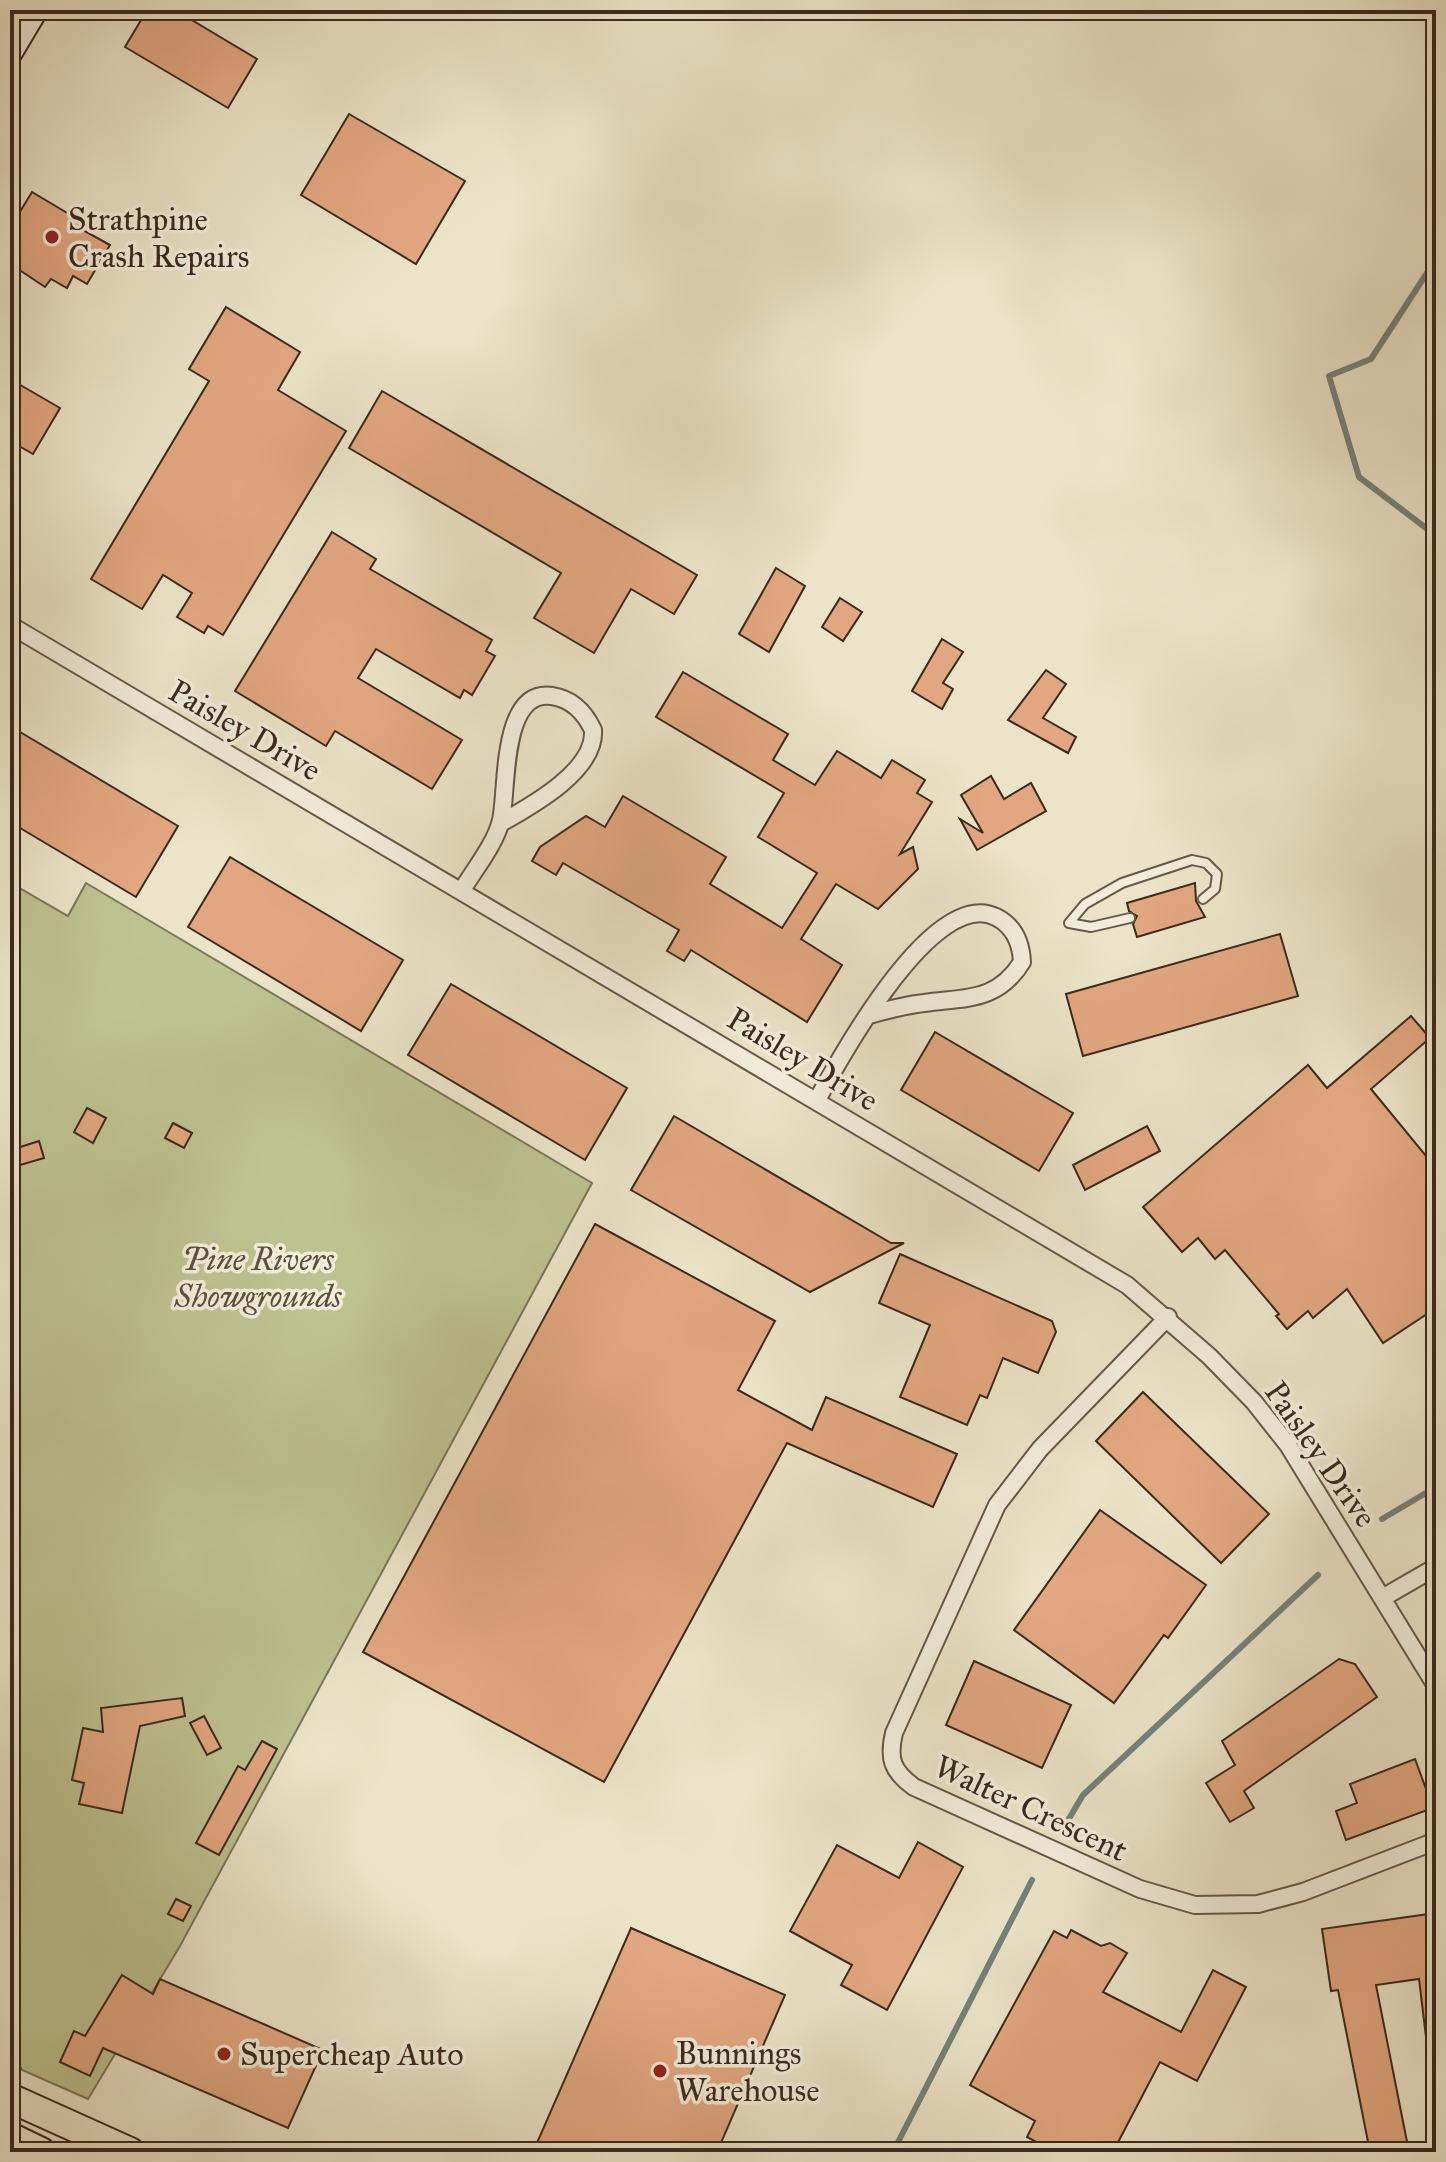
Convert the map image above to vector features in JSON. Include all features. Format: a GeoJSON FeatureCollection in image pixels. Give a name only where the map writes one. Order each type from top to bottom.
{"type":"FeatureCollection","features":[{"type":"Feature","properties":{"kind":"highway"},"geometry":{"type":"LineString","coordinates":[[10,2098],[130,2152]]}},
{"type":"Feature","properties":{"kind":"highway"},"geometry":{"type":"LineString","coordinates":[[10,2137],[41,2152]]}},
{"type":"Feature","properties":{"kind":"main road"},"geometry":{"type":"LineString","coordinates":[[10,52],[35,10]]}},
{"type":"Feature","properties":{"kind":"street","name":"Paisley Drive"},"geometry":{"type":"LineString","coordinates":[[10,625],[1081,1256],[1168,1317],[1254,1402],[1288,1445],[1436,1686]]}},
{"type":"Feature","properties":{"kind":"street"},"geometry":{"type":"LineString","coordinates":[[462,890],[501,823],[511,737],[522,709],[540,697],[552,696],[578,707],[593,730],[591,753],[575,771],[501,823]]}},
{"type":"Feature","properties":{"kind":"street"},"geometry":{"type":"LineString","coordinates":[[817,1100],[884,990],[923,945],[953,919],[973,913],[990,914],[1005,922],[1016,934],[1022,962],[1001,988],[960,1000],[925,1003],[869,1015]]}},
{"type":"Feature","properties":{"kind":"street","name":"Walter Crescent"},"geometry":{"type":"LineString","coordinates":[[1168,1317],[1040,1449],[997,1505],[894,1733],[890,1753],[892,1766],[914,1787],[1140,1889],[1195,1905],[1258,1904],[1303,1892],[1436,1841]]}},
{"type":"Feature","properties":{"kind":"street"},"geometry":{"type":"LineString","coordinates":[[1384,1597],[1436,1567]]}},
{"type":"Feature","properties":{"kind":"lane"},"geometry":{"type":"LineString","coordinates":[[1130,918],[1091,927],[1069,923],[1097,896],[1122,883],[1192,860],[1206,863],[1217,874],[1215,889],[1203,899]]}},
{"type":"Feature","properties":{"kind":"green space","name":"Pine Rivers Showgrounds"},"geometry":{"type":"Polygon","coordinates":[[[86,883],[592,1183],[180,1946],[88,2099],[22,2070],[10,2046],[10,886],[68,916],[86,883]]]}},
{"type":"Feature","properties":{"kind":"building"},"geometry":{"type":"Polygon","coordinates":[[[147,10],[175,10],[257,59],[228,108],[125,47],[147,10]]]}},
{"type":"Feature","properties":{"kind":"building"},"geometry":{"type":"Polygon","coordinates":[[[349,114],[465,181],[416,264],[301,195],[349,114]]]}},
{"type":"Feature","properties":{"kind":"building","name":"Strathpine Crash Repairs"},"geometry":{"type":"Polygon","coordinates":[[[32,192],[79,220],[79,228],[110,245],[87,284],[73,276],[67,288],[51,279],[45,287],[15,267],[20,259],[10,253],[10,228],[32,192]]]}},
{"type":"Feature","properties":{"kind":"building"},"geometry":{"type":"Polygon","coordinates":[[[226,307],[300,352],[278,390],[346,431],[223,635],[208,626],[204,633],[177,617],[192,593],[163,575],[142,609],[91,579],[209,381],[189,369],[226,307]]]}},
{"type":"Feature","properties":{"kind":"building"},"geometry":{"type":"Polygon","coordinates":[[[10,379],[60,408],[33,454],[10,441],[10,379]]]}},
{"type":"Feature","properties":{"kind":"building"},"geometry":{"type":"Polygon","coordinates":[[[382,391],[697,575],[674,614],[631,589],[594,653],[534,618],[561,573],[349,448],[382,391]]]}},
{"type":"Feature","properties":{"kind":"building"},"geometry":{"type":"Polygon","coordinates":[[[332,532],[376,559],[370,569],[492,640],[486,651],[495,656],[472,695],[464,690],[460,698],[376,649],[358,678],[462,740],[432,789],[335,731],[326,746],[235,691],[332,532]]]}},
{"type":"Feature","properties":{"kind":"building"},"geometry":{"type":"Polygon","coordinates":[[[776,568],[805,586],[769,652],[739,634],[776,568]]]}},
{"type":"Feature","properties":{"kind":"building"},"geometry":{"type":"Polygon","coordinates":[[[840,598],[862,612],[843,641],[822,627],[840,598]]]}},
{"type":"Feature","properties":{"kind":"building"},"geometry":{"type":"Polygon","coordinates":[[[942,639],[963,652],[943,683],[953,689],[942,709],[912,691],[942,639]]]}},
{"type":"Feature","properties":{"kind":"building"},"geometry":{"type":"Polygon","coordinates":[[[1046,670],[1066,684],[1043,718],[1076,737],[1068,753],[1008,720],[1046,670]]]}},
{"type":"Feature","properties":{"kind":"building"},"geometry":{"type":"Polygon","coordinates":[[[683,672],[788,734],[773,760],[815,785],[837,751],[881,778],[892,760],[925,780],[917,793],[932,802],[900,854],[913,847],[918,869],[878,909],[836,884],[801,939],[842,965],[807,1022],[691,950],[684,961],[667,951],[679,930],[563,863],[556,875],[532,861],[540,847],[586,816],[605,827],[623,796],[726,857],[710,884],[782,928],[817,873],[758,837],[784,793],[656,717],[683,672]]]}},
{"type":"Feature","properties":{"kind":"building"},"geometry":{"type":"Polygon","coordinates":[[[10,726],[178,826],[136,897],[10,822],[10,726]]]}},
{"type":"Feature","properties":{"kind":"building"},"geometry":{"type":"Polygon","coordinates":[[[991,776],[1004,799],[1031,783],[1046,811],[977,850],[960,819],[983,833],[961,795],[991,776]]]}},
{"type":"Feature","properties":{"kind":"building"},"geometry":{"type":"Polygon","coordinates":[[[230,857],[403,960],[361,1031],[188,927],[230,857]]]}},
{"type":"Feature","properties":{"kind":"building"},"geometry":{"type":"Polygon","coordinates":[[[1195,883],[1196,901],[1205,917],[1137,937],[1133,924],[1137,916],[1129,911],[1127,903],[1195,883]]]}},
{"type":"Feature","properties":{"kind":"building"},"geometry":{"type":"Polygon","coordinates":[[[1280,934],[1298,996],[1083,1056],[1066,994],[1280,934]]]}},
{"type":"Feature","properties":{"kind":"building"},"geometry":{"type":"Polygon","coordinates":[[[451,984],[627,1088],[585,1160],[408,1055],[451,984]]]}},
{"type":"Feature","properties":{"kind":"building"},"geometry":{"type":"Polygon","coordinates":[[[1411,1016],[1430,1038],[1371,1089],[1436,1168],[1436,1308],[1383,1343],[1347,1289],[1313,1318],[1308,1311],[1287,1329],[1276,1316],[1279,1314],[1225,1250],[1215,1259],[1198,1238],[1182,1252],[1143,1207],[1308,1065],[1327,1088],[1411,1016]]]}},
{"type":"Feature","properties":{"kind":"building"},"geometry":{"type":"Polygon","coordinates":[[[935,1032],[1073,1113],[1039,1171],[901,1090],[935,1032]]]}},
{"type":"Feature","properties":{"kind":"building"},"geometry":{"type":"Polygon","coordinates":[[[87,1108],[106,1118],[93,1143],[74,1132],[87,1108]]]}},
{"type":"Feature","properties":{"kind":"building"},"geometry":{"type":"Polygon","coordinates":[[[674,1116],[891,1243],[904,1243],[810,1292],[631,1190],[674,1116]]]}},
{"type":"Feature","properties":{"kind":"building"},"geometry":{"type":"Polygon","coordinates":[[[173,1123],[192,1133],[184,1148],[165,1138],[173,1123]]]}},
{"type":"Feature","properties":{"kind":"building"},"geometry":{"type":"Polygon","coordinates":[[[1147,1126],[1160,1151],[1085,1190],[1073,1165],[1147,1126]]]}},
{"type":"Feature","properties":{"kind":"building"},"geometry":{"type":"Polygon","coordinates":[[[39,1141],[44,1158],[20,1165],[14,1149],[39,1141]]]}},
{"type":"Feature","properties":{"kind":"building"},"geometry":{"type":"Polygon","coordinates":[[[595,1224],[775,1321],[738,1390],[812,1430],[826,1397],[957,1454],[933,1507],[787,1443],[604,1782],[363,1652],[595,1224]]]}},
{"type":"Feature","properties":{"kind":"building"},"geometry":{"type":"Polygon","coordinates":[[[900,1254],[1052,1321],[1056,1332],[1038,1373],[1003,1358],[987,1398],[980,1395],[967,1425],[900,1397],[930,1325],[879,1303],[900,1254]]]}},
{"type":"Feature","properties":{"kind":"building"},"geometry":{"type":"Polygon","coordinates":[[[1143,1392],[1269,1514],[1221,1563],[1096,1441],[1143,1392]]]}},
{"type":"Feature","properties":{"kind":"building"},"geometry":{"type":"Polygon","coordinates":[[[1100,1510],[1206,1585],[1168,1638],[1164,1635],[1114,1703],[1014,1630],[1100,1510]]]}},
{"type":"Feature","properties":{"kind":"building"},"geometry":{"type":"Polygon","coordinates":[[[1339,1659],[1355,1664],[1377,1697],[1244,1791],[1254,1808],[1230,1822],[1206,1783],[1235,1765],[1222,1741],[1339,1659]]]}},
{"type":"Feature","properties":{"kind":"building"},"geometry":{"type":"Polygon","coordinates":[[[974,1661],[1071,1705],[1042,1768],[946,1725],[974,1661]]]}},
{"type":"Feature","properties":{"kind":"building"},"geometry":{"type":"Polygon","coordinates":[[[182,1698],[185,1716],[140,1726],[122,1813],[79,1804],[84,1783],[72,1780],[83,1728],[103,1732],[101,1708],[182,1698]]]}},
{"type":"Feature","properties":{"kind":"building"},"geometry":{"type":"Polygon","coordinates":[[[204,1716],[221,1748],[207,1755],[190,1723],[204,1716]]]}},
{"type":"Feature","properties":{"kind":"building"},"geometry":{"type":"Polygon","coordinates":[[[262,1741],[277,1749],[219,1855],[196,1843],[238,1766],[245,1770],[262,1741]]]}},
{"type":"Feature","properties":{"kind":"building"},"geometry":{"type":"Polygon","coordinates":[[[1415,1759],[1433,1808],[1346,1840],[1336,1811],[1357,1803],[1350,1784],[1415,1759]]]}},
{"type":"Feature","properties":{"kind":"building"},"geometry":{"type":"Polygon","coordinates":[[[918,1842],[963,1867],[887,2010],[841,1985],[852,1965],[790,1931],[837,1845],[899,1878],[918,1842]]]}},
{"type":"Feature","properties":{"kind":"building"},"geometry":{"type":"Polygon","coordinates":[[[176,1899],[191,1906],[183,1921],[168,1914],[176,1899]]]}},
{"type":"Feature","properties":{"kind":"building"},"geometry":{"type":"Polygon","coordinates":[[[1436,1913],[1436,2036],[1426,2037],[1419,1979],[1376,1985],[1409,2152],[1370,2152],[1338,1990],[1331,1991],[1322,1929],[1436,1913]]]}},
{"type":"Feature","properties":{"kind":"building","name":"Bunnings Warehouse"},"geometry":{"type":"Polygon","coordinates":[[[631,1928],[785,1995],[717,2152],[533,2152],[631,1928]]]}},
{"type":"Feature","properties":{"kind":"building"},"geometry":{"type":"Polygon","coordinates":[[[1071,1930],[1101,1946],[1110,1943],[1127,1953],[1103,1992],[1181,2032],[1213,1970],[1246,1987],[1197,2081],[1160,2062],[1113,2152],[1055,2152],[1027,2137],[1035,2121],[970,2085],[1054,1931],[1067,1938],[1071,1930]]]}},
{"type":"Feature","properties":{"kind":"building","name":"Supercheap Auto"},"geometry":{"type":"Polygon","coordinates":[[[122,1975],[153,1994],[160,1979],[323,2050],[288,2128],[103,2048],[90,2076],[60,2062],[74,2031],[85,2036],[122,1975]]]}},
{"type":"Feature","properties":{"kind":"waterway"},"geometry":{"type":"LineString","coordinates":[[1436,259],[1371,359],[1329,376],[1359,477],[1426,528],[1436,528]]}},
{"type":"Feature","properties":{"kind":"waterway"},"geometry":{"type":"LineString","coordinates":[[1382,1519],[1436,1487]]}},
{"type":"Feature","properties":{"kind":"waterway"},"geometry":{"type":"LineString","coordinates":[[1064,1827],[1083,1795],[1318,1575]]}},
{"type":"Feature","properties":{"kind":"waterway"},"geometry":{"type":"LineString","coordinates":[[893,2152],[1032,1880]]}},
{"type":"Feature","properties":{"kind":"place","name":"Strathpine Crash Repairs"},"geometry":{"type":"Point","coordinates":[52,237]}},
{"type":"Feature","properties":{"kind":"place","name":"Supercheap Auto"},"geometry":{"type":"Point","coordinates":[224,2054]}},
{"type":"Feature","properties":{"kind":"place","name":"Bunnings Warehouse"},"geometry":{"type":"Point","coordinates":[660,2071]}}]}
